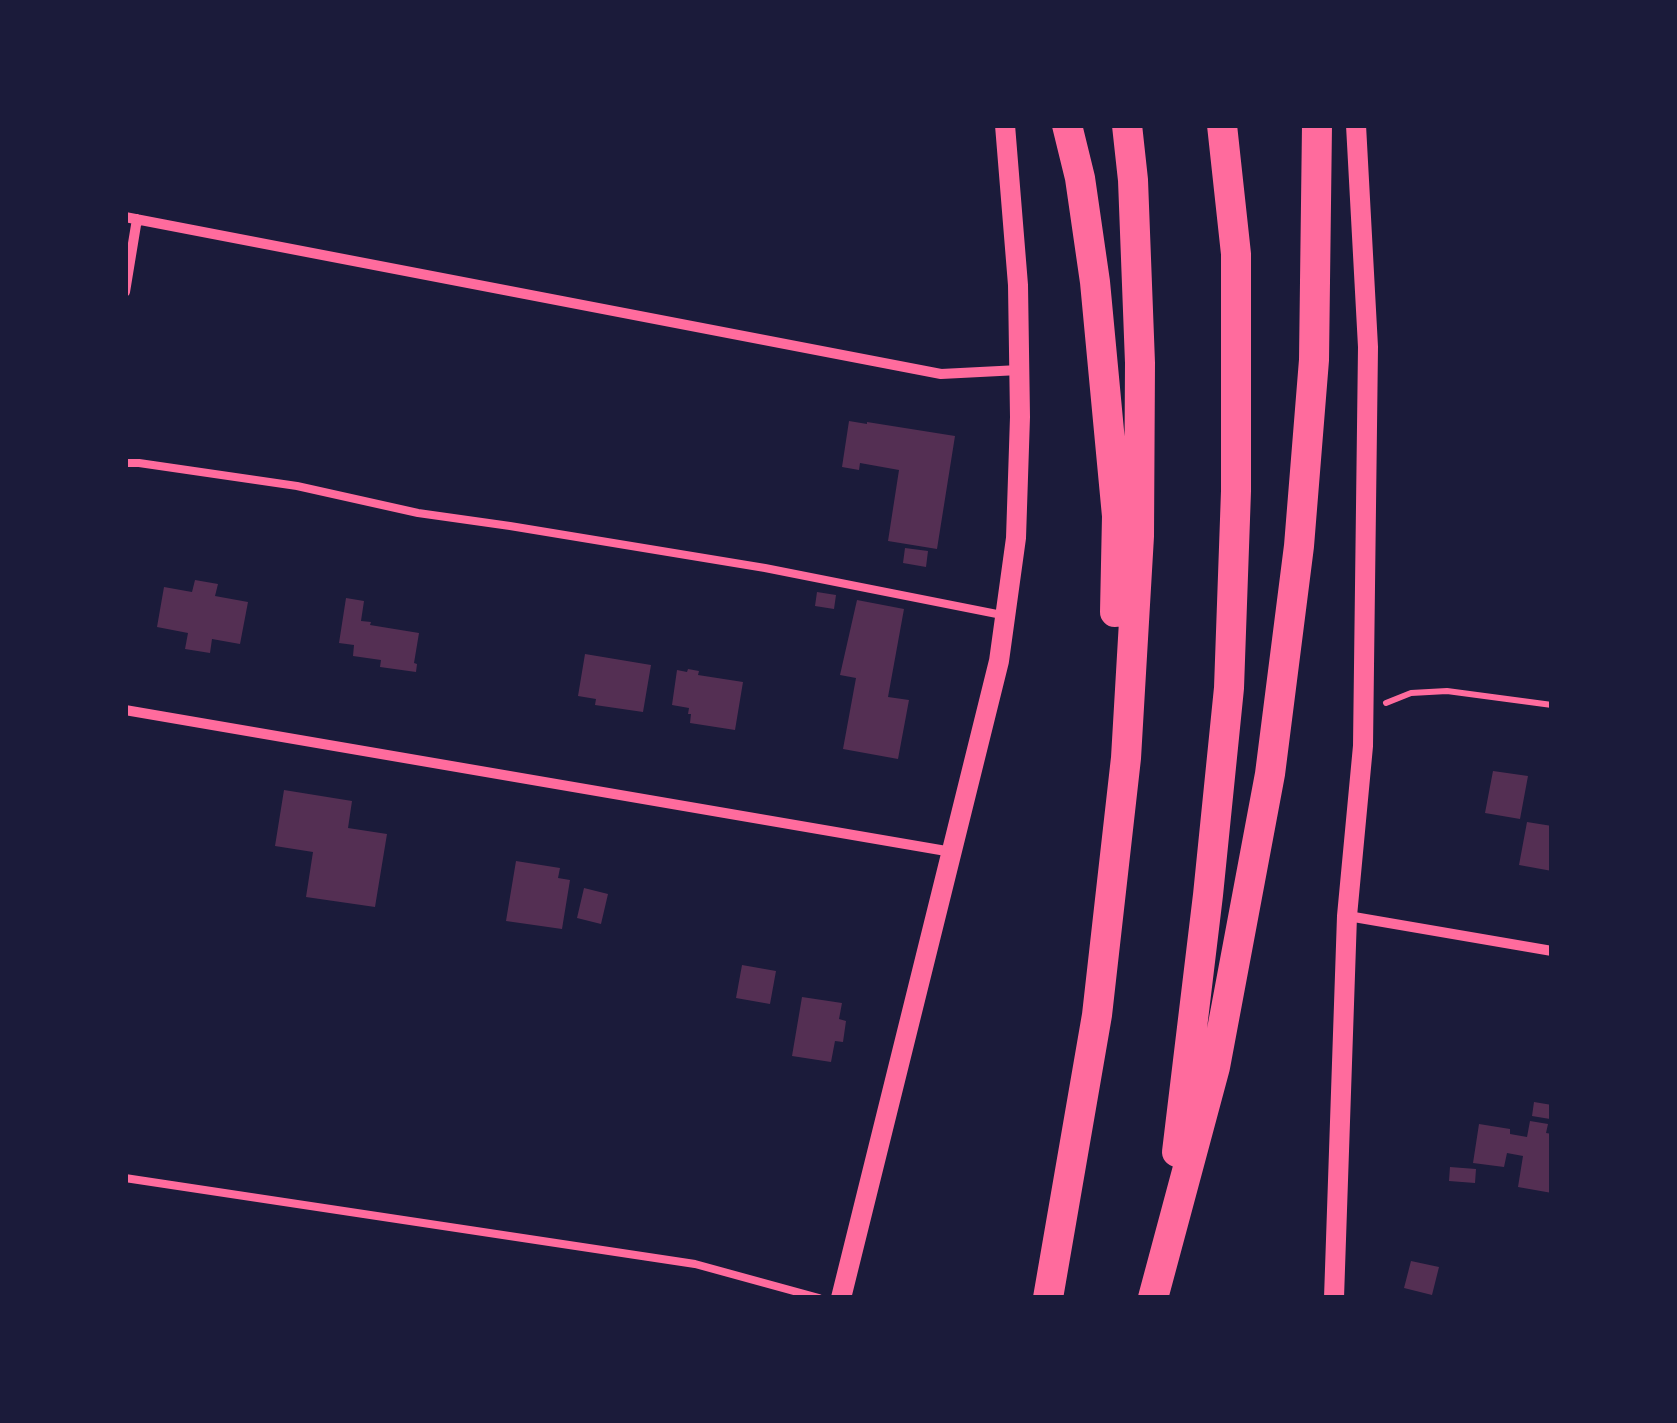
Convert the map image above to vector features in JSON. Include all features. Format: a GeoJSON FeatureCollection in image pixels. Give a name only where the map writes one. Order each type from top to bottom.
{"type":"FeatureCollection","features":[{"type":"Feature","properties":{"kind":"highway"},"geometry":{"type":"LineString","coordinates":[[1068,125],[1095,282],[1116,516],[1113,765],[1097,1014]]}},
{"type":"Feature","properties":{"kind":"highway"},"geometry":{"type":"LineString","coordinates":[[1048,1298],[1097,1014],[1126,758],[1139,536],[1140,363],[1127,125]]}},
{"type":"Feature","properties":{"kind":"highway"},"geometry":{"type":"LineString","coordinates":[[1152,1298],[1174,1175],[1208,896],[1228,688],[1236,491],[1236,254],[1222,125]]}},
{"type":"Feature","properties":{"kind":"highway"},"geometry":{"type":"LineString","coordinates":[[1152,1298],[1216,1067],[1270,774],[1299,546],[1314,360],[1317,125]]}},
{"type":"Feature","properties":{"kind":"main road"},"geometry":{"type":"LineString","coordinates":[[841,1298],[999,661],[1016,538],[1020,370],[1013,208],[1004,125]]}},
{"type":"Feature","properties":{"kind":"main road"},"geometry":{"type":"LineString","coordinates":[[1334,1298],[1346,916],[1364,710],[1368,347],[1356,125]]}},
{"type":"Feature","properties":{"kind":"street"},"geometry":{"type":"LineString","coordinates":[[125,292],[131,218],[941,374],[1020,370]]}},
{"type":"Feature","properties":{"kind":"street"},"geometry":{"type":"LineString","coordinates":[[125,710],[953,853]]}},
{"type":"Feature","properties":{"kind":"street"},"geometry":{"type":"LineString","coordinates":[[1346,916],[1552,951]]}},
{"type":"Feature","properties":{"kind":"lane"},"geometry":{"type":"LineString","coordinates":[[125,463],[297,486],[418,513],[764,568],[1005,616]]}},
{"type":"Feature","properties":{"kind":"lane"},"geometry":{"type":"LineString","coordinates":[[125,1178],[695,1264],[818,1298]]}},
{"type":"Feature","properties":{"kind":"path"},"geometry":{"type":"LineString","coordinates":[[1364,710],[1411,693],[1447,691],[1552,705]]}},
{"type":"Feature","properties":{"kind":"building"},"geometry":{"type":"Polygon","coordinates":[[[849,421],[955,436],[937,549],[888,541],[899,470],[860,463],[859,470],[842,467],[849,421]]]}},
{"type":"Feature","properties":{"kind":"building"},"geometry":{"type":"Polygon","coordinates":[[[905,548],[928,551],[926,567],[903,563],[905,548]]]}},
{"type":"Feature","properties":{"kind":"building"},"geometry":{"type":"Polygon","coordinates":[[[195,580],[218,584],[215,596],[248,602],[240,644],[212,639],[210,653],[185,649],[188,633],[157,627],[164,587],[192,592],[195,580]]]}},
{"type":"Feature","properties":{"kind":"building"},"geometry":{"type":"Polygon","coordinates":[[[817,592],[836,595],[834,609],[815,606],[817,592]]]}},
{"type":"Feature","properties":{"kind":"building"},"geometry":{"type":"Polygon","coordinates":[[[346,598],[364,601],[361,621],[419,633],[416,672],[380,667],[381,660],[353,656],[354,645],[339,643],[346,598]]]}},
{"type":"Feature","properties":{"kind":"building"},"geometry":{"type":"Polygon","coordinates":[[[857,600],[904,609],[888,697],[909,700],[898,759],[843,749],[856,678],[840,675],[857,600]]]}},
{"type":"Feature","properties":{"kind":"building"},"geometry":{"type":"Polygon","coordinates":[[[585,654],[651,665],[643,712],[595,705],[596,699],[578,696],[585,654]]]}},
{"type":"Feature","properties":{"kind":"building"},"geometry":{"type":"Polygon","coordinates":[[[677,670],[699,671],[698,675],[743,682],[735,730],[690,723],[689,708],[672,705],[677,670]]]}},
{"type":"Feature","properties":{"kind":"building"},"geometry":{"type":"Polygon","coordinates":[[[1493,771],[1528,776],[1520,819],[1485,813],[1493,771]]]}},
{"type":"Feature","properties":{"kind":"building"},"geometry":{"type":"Polygon","coordinates":[[[284,790],[352,801],[348,828],[387,834],[375,907],[306,897],[313,852],[275,846],[284,790]]]}},
{"type":"Feature","properties":{"kind":"building"},"geometry":{"type":"Polygon","coordinates":[[[1527,822],[1552,826],[1552,871],[1519,865],[1527,822]]]}},
{"type":"Feature","properties":{"kind":"building"},"geometry":{"type":"Polygon","coordinates":[[[516,861],[560,868],[558,878],[570,880],[562,929],[506,921],[516,861]]]}},
{"type":"Feature","properties":{"kind":"building"},"geometry":{"type":"Polygon","coordinates":[[[584,888],[608,894],[601,924],[577,918],[584,888]]]}},
{"type":"Feature","properties":{"kind":"building"},"geometry":{"type":"Polygon","coordinates":[[[742,965],[776,971],[770,1004],[736,998],[742,965]]]}},
{"type":"Feature","properties":{"kind":"building"},"geometry":{"type":"Polygon","coordinates":[[[802,997],[842,1003],[839,1019],[846,1021],[843,1042],[835,1041],[831,1062],[792,1056],[802,997]]]}},
{"type":"Feature","properties":{"kind":"building"},"geometry":{"type":"Polygon","coordinates":[[[1534,1102],[1552,1105],[1550,1119],[1532,1116],[1534,1102]]]}},
{"type":"Feature","properties":{"kind":"building"},"geometry":{"type":"Polygon","coordinates":[[[1530,1121],[1548,1124],[1546,1133],[1552,1134],[1552,1193],[1518,1187],[1523,1156],[1507,1153],[1504,1167],[1473,1163],[1479,1124],[1510,1129],[1510,1134],[1527,1137],[1530,1121]]]}},
{"type":"Feature","properties":{"kind":"building"},"geometry":{"type":"Polygon","coordinates":[[[1450,1167],[1476,1169],[1475,1183],[1449,1181],[1450,1167]]]}},
{"type":"Feature","properties":{"kind":"building"},"geometry":{"type":"Polygon","coordinates":[[[1411,1261],[1439,1267],[1432,1295],[1404,1288],[1411,1261]]]}}]}
